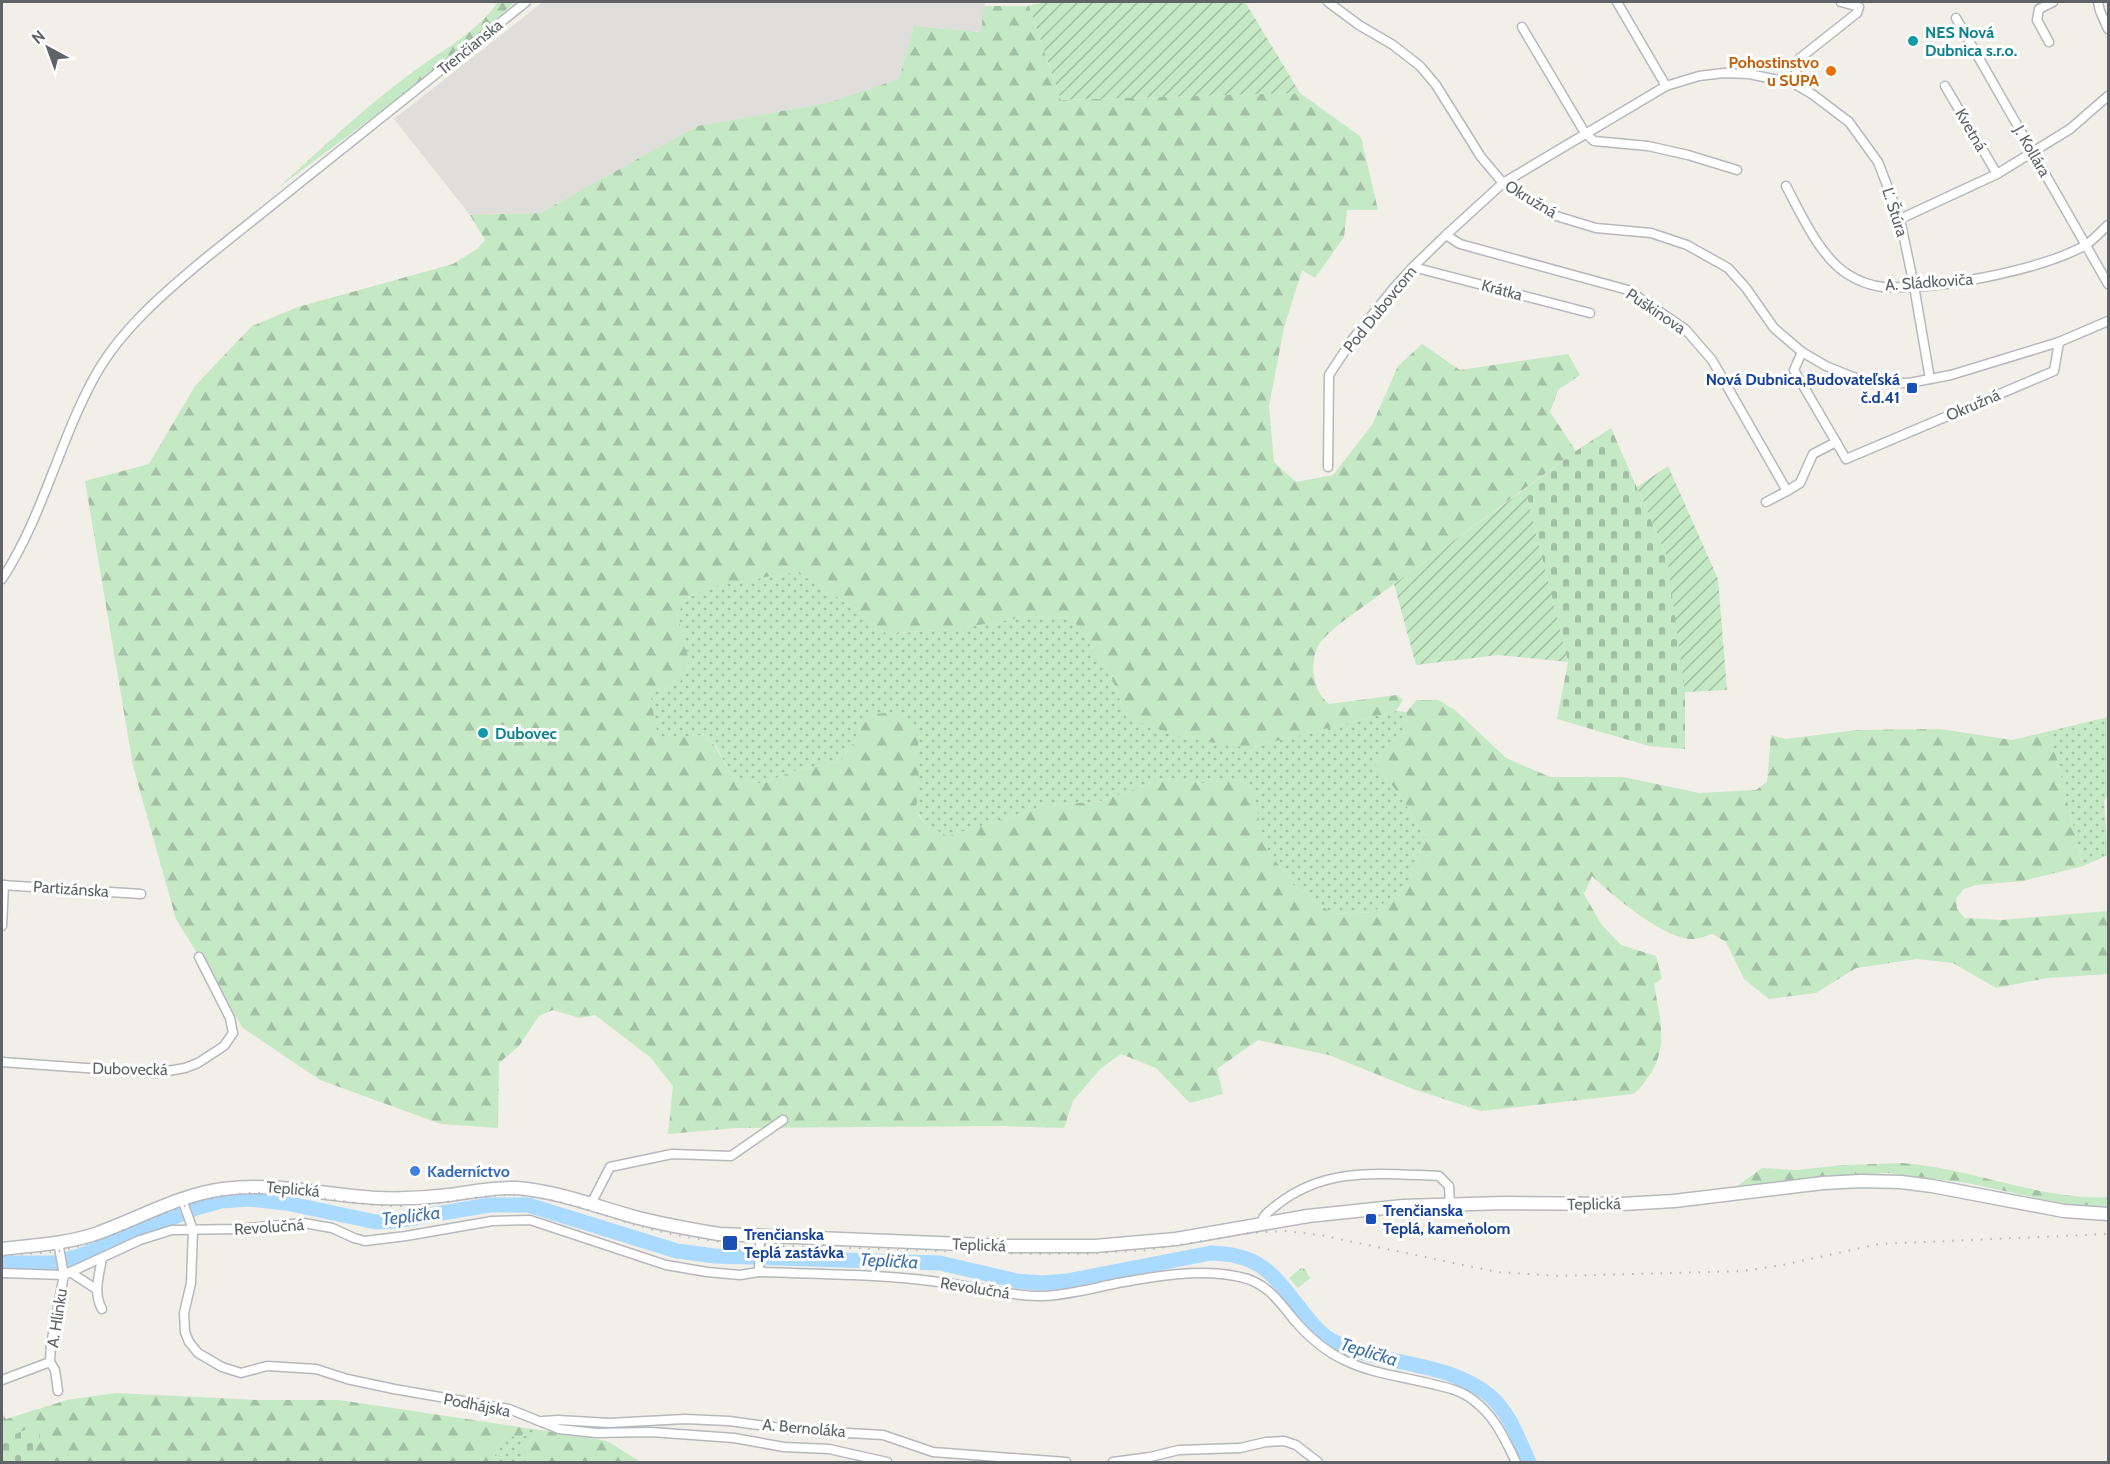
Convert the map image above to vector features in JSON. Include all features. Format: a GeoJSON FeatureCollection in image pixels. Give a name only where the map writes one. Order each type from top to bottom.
{"type":"FeatureCollection","features":[{"type":"Feature","properties":{"kind":"main road","name":"Teplická"},"geometry":{"type":"LineString","coordinates":[[2,1250],[94,1234],[222,1189],[258,1186],[354,1196],[399,1198],[508,1188],[545,1192],[680,1228],[760,1243],[1095,1246],[1176,1239],[1365,1209],[1450,1204],[1622,1204],[1738,1195],[1823,1183],[1861,1181],[1901,1182],[1959,1190],[2064,1211],[2109,1214]]}},
{"type":"Feature","properties":{"kind":"street","name":"Trenčianska"},"geometry":{"type":"LineString","coordinates":[[2,579],[30,526],[83,399],[96,374],[124,335],[175,284],[526,2]]}},
{"type":"Feature","properties":{"kind":"street","name":"Okružná"},"geometry":{"type":"LineString","coordinates":[[1329,2],[1420,66],[1436,85],[1481,157],[1503,183],[1553,215],[1596,228],[1652,233],[1687,245],[1728,268],[1746,288],[1774,327],[1802,352],[1826,366],[1853,377],[1874,382],[1909,383],[1951,375],[2059,342],[2109,321]]}},
{"type":"Feature","properties":{"kind":"street"},"geometry":{"type":"LineString","coordinates":[[1617,2],[1666,86]]}},
{"type":"Feature","properties":{"kind":"street"},"geometry":{"type":"LineString","coordinates":[[1793,83],[1800,58],[1857,13],[1859,7],[1841,2]]}},
{"type":"Feature","properties":{"kind":"street"},"geometry":{"type":"LineString","coordinates":[[2049,42],[2037,20],[2039,9],[2053,2]]}},
{"type":"Feature","properties":{"kind":"street"},"geometry":{"type":"LineString","coordinates":[[2098,2],[2109,29]]}},
{"type":"Feature","properties":{"kind":"street","name":"J. Kollára"},"geometry":{"type":"LineString","coordinates":[[1956,18],[2109,284]]}},
{"type":"Feature","properties":{"kind":"street"},"geometry":{"type":"LineString","coordinates":[[1522,27],[1585,133],[1594,141],[1648,146],[1737,170]]}},
{"type":"Feature","properties":{"kind":"street","name":"Ľ. Štúra"},"geometry":{"type":"LineString","coordinates":[[1503,183],[1666,86],[1699,76],[1724,73],[1749,74],[1793,83],[1812,94],[1849,122],[1878,162],[1900,219],[1930,379]]}},
{"type":"Feature","properties":{"kind":"street","name":"Kvetná"},"geometry":{"type":"LineString","coordinates":[[1946,86],[1997,174]]}},
{"type":"Feature","properties":{"kind":"street"},"geometry":{"type":"LineString","coordinates":[[1900,219],[1997,174],[2070,129],[2109,96]]}},
{"type":"Feature","properties":{"kind":"street","name":"Pod Dubovcom"},"geometry":{"type":"LineString","coordinates":[[1328,467],[1329,375],[1352,340],[1393,289],[1446,235],[1503,183]]}},
{"type":"Feature","properties":{"kind":"street","name":"A. Sládkoviča"},"geometry":{"type":"LineString","coordinates":[[1786,186],[1824,252],[1836,265],[1867,284],[1882,286],[1914,286],[1975,279],[2030,267],[2085,245],[2109,225]]}},
{"type":"Feature","properties":{"kind":"street","name":"Puškinova"},"geometry":{"type":"LineString","coordinates":[[1446,235],[1460,244],[1628,290],[1685,329],[1712,360],[1787,491]]}},
{"type":"Feature","properties":{"kind":"street","name":"Krátka"},"geometry":{"type":"LineString","coordinates":[[1413,267],[1590,313]]}},
{"type":"Feature","properties":{"kind":"street","name":"Okružná"},"geometry":{"type":"LineString","coordinates":[[1802,352],[1794,370],[1846,459],[2054,371],[2059,342]]}},
{"type":"Feature","properties":{"kind":"street"},"geometry":{"type":"LineString","coordinates":[[1766,502],[1800,483],[1813,454],[1836,442]]}},
{"type":"Feature","properties":{"kind":"street"},"geometry":{"type":"LineString","coordinates":[[2,926],[3,885]]}},
{"type":"Feature","properties":{"kind":"street","name":"Partizánska"},"geometry":{"type":"LineString","coordinates":[[3,885],[141,894]]}},
{"type":"Feature","properties":{"kind":"street","name":"Dubovecká"},"geometry":{"type":"LineString","coordinates":[[2,1062],[156,1072],[185,1068],[198,1063],[224,1046],[233,1033],[231,1018],[199,957]]}},
{"type":"Feature","properties":{"kind":"street"},"geometry":{"type":"LineString","coordinates":[[591,1204],[610,1167],[672,1154],[731,1156],[783,1120]]}},
{"type":"Feature","properties":{"kind":"street"},"geometry":{"type":"LineString","coordinates":[[1261,1224],[1262,1216],[1283,1200],[1306,1187],[1359,1173],[1438,1176],[1449,1186],[1450,1204]]}},
{"type":"Feature","properties":{"kind":"street"},"geometry":{"type":"LineString","coordinates":[[184,1203],[193,1230]]}},
{"type":"Feature","properties":{"kind":"street","name":"Revolučná"},"geometry":{"type":"LineString","coordinates":[[65,1271],[102,1258],[140,1240],[172,1230],[311,1224],[332,1228],[354,1238],[365,1240],[406,1236],[492,1221],[530,1220],[666,1265],[740,1275],[759,1269],[891,1276],[1004,1293],[1040,1296],[1066,1295],[1118,1283],[1176,1275],[1208,1274],[1241,1277],[1268,1289],[1309,1336],[1322,1348],[1345,1361],[1456,1390],[1471,1398],[1497,1423],[1516,1462]]}},
{"type":"Feature","properties":{"kind":"street","name":"Podhájska"},"geometry":{"type":"LineString","coordinates":[[193,1230],[191,1283],[184,1313],[185,1332],[189,1342],[198,1353],[241,1373],[267,1366],[316,1369],[347,1379],[394,1389],[509,1409],[559,1429],[596,1433],[651,1432],[734,1438],[784,1447],[829,1449],[887,1462]]}},
{"type":"Feature","properties":{"kind":"street"},"geometry":{"type":"LineString","coordinates":[[58,1242],[65,1271]]}},
{"type":"Feature","properties":{"kind":"street"},"geometry":{"type":"LineString","coordinates":[[759,1269],[760,1243]]}},
{"type":"Feature","properties":{"kind":"street"},"geometry":{"type":"LineString","coordinates":[[102,1258],[96,1289],[97,1301],[102,1309]]}},
{"type":"Feature","properties":{"kind":"street"},"geometry":{"type":"LineString","coordinates":[[2,1273],[65,1271],[96,1289]]}},
{"type":"Feature","properties":{"kind":"street","name":"A. Hlinku"},"geometry":{"type":"LineString","coordinates":[[58,1391],[55,1370],[50,1362],[51,1344],[65,1271]]}},
{"type":"Feature","properties":{"kind":"street","name":"A. Hlinku"},"geometry":{"type":"LineString","coordinates":[[2,1380],[50,1362]]}},
{"type":"Feature","properties":{"kind":"street","name":"A. Bernoláka"},"geometry":{"type":"LineString","coordinates":[[539,1422],[729,1420],[796,1430],[883,1435],[933,1452],[1066,1462]]}},
{"type":"Feature","properties":{"kind":"street"},"geometry":{"type":"LineString","coordinates":[[1113,1462],[1179,1450],[1240,1448],[1266,1442],[1284,1441],[1296,1445],[1318,1462]]}},
{"type":"Feature","properties":{"kind":"shaded area"},"geometry":{"type":"Polygon","coordinates":[[[543,2],[985,2],[982,32],[914,26],[899,79],[827,103],[697,126],[540,213],[470,215],[394,119],[543,2]]]}},
{"type":"Feature","properties":{"kind":"green space"},"geometry":{"type":"Polygon","coordinates":[[[498,2],[515,2],[429,74],[278,188],[379,98],[470,32],[498,2]]]}},
{"type":"Feature","properties":{"kind":"green space"},"geometry":{"type":"Polygon","coordinates":[[[1045,2],[1245,2],[1300,93],[1061,100],[1029,6],[1045,2]]]}},
{"type":"Feature","properties":{"kind":"green space"},"geometry":{"type":"Polygon","coordinates":[[[984,6],[1029,6],[1061,100],[1300,93],[1361,137],[1378,210],[1347,210],[1344,237],[1315,278],[1302,270],[1284,328],[1269,406],[1274,462],[1296,482],[1333,475],[1372,425],[1398,366],[1422,344],[1460,370],[1568,354],[1580,375],[1558,390],[1550,412],[1576,451],[1338,625],[1320,643],[1315,653],[1314,677],[1319,692],[1329,704],[1397,695],[1403,700],[1396,711],[1249,748],[1184,738],[1127,718],[1111,676],[1072,618],[1032,616],[961,628],[887,634],[825,588],[796,572],[708,587],[684,601],[677,616],[687,649],[688,666],[681,680],[650,693],[658,738],[705,735],[715,746],[731,775],[761,784],[794,771],[841,761],[855,741],[859,721],[862,718],[889,713],[902,715],[910,721],[916,731],[919,758],[917,811],[926,824],[948,836],[1046,806],[1101,801],[1167,778],[1202,783],[1240,780],[1251,786],[1266,848],[1294,886],[1333,914],[1374,912],[1408,882],[1425,838],[1403,799],[1376,765],[1387,745],[1404,732],[1407,712],[1416,700],[1438,700],[1455,710],[1506,758],[1550,777],[1623,777],[1699,793],[1756,790],[1767,782],[1771,735],[1786,739],[1857,730],[1940,729],[2012,740],[2050,731],[2083,866],[2023,881],[1976,885],[1964,889],[1956,899],[1957,909],[1965,918],[2002,920],[2108,911],[2108,974],[2047,978],[1996,988],[1953,963],[1917,959],[1856,968],[1816,993],[1769,999],[1744,979],[1726,942],[1713,934],[1694,939],[1682,938],[1669,933],[1640,915],[1592,876],[1584,894],[1601,924],[1621,945],[1656,956],[1662,979],[1654,984],[1661,1034],[1658,1057],[1645,1082],[1633,1094],[1481,1111],[1413,1089],[1329,1055],[1258,1040],[1217,1069],[1223,1094],[1190,1103],[1156,1068],[1121,1054],[1100,1069],[1073,1101],[1064,1128],[1004,1126],[736,1128],[668,1134],[673,1086],[650,1057],[595,1015],[580,1018],[553,1010],[539,1016],[519,1046],[499,1063],[498,1128],[441,1124],[320,1080],[243,1028],[176,919],[133,766],[85,481],[149,464],[195,386],[252,326],[298,307],[453,264],[477,249],[485,240],[470,215],[540,213],[697,126],[827,103],[899,79],[914,26],[981,32],[984,6]]]}},
{"type":"Feature","properties":{"kind":"green space"},"geometry":{"type":"Polygon","coordinates":[[[1611,428],[1667,557],[1685,686],[1685,749],[1649,746],[1557,719],[1568,662],[1525,489],[1611,428]]]}},
{"type":"Feature","properties":{"kind":"green space"},"geometry":{"type":"Polygon","coordinates":[[[1668,466],[1718,579],[1727,690],[1685,692],[1667,557],[1637,487],[1668,466]]]}},
{"type":"Feature","properties":{"kind":"green space"},"geometry":{"type":"Polygon","coordinates":[[[1525,489],[1568,662],[1498,655],[1416,665],[1394,584],[1525,489]]]}},
{"type":"Feature","properties":{"kind":"green space"},"geometry":{"type":"Polygon","coordinates":[[[796,572],[825,588],[887,634],[961,628],[1032,616],[1072,618],[1111,676],[1127,718],[1249,748],[1396,711],[1407,712],[1404,732],[1387,745],[1376,765],[1403,799],[1425,838],[1408,882],[1374,912],[1333,914],[1294,886],[1266,848],[1251,786],[1240,780],[1202,783],[1167,778],[1101,801],[1046,806],[948,836],[927,826],[916,810],[919,746],[855,741],[841,761],[794,771],[761,784],[731,775],[716,746],[705,735],[658,739],[650,693],[681,680],[688,666],[687,649],[677,616],[684,601],[707,587],[796,572]]]}},
{"type":"Feature","properties":{"kind":"green space"},"geometry":{"type":"Polygon","coordinates":[[[2108,717],[2108,795],[2104,801],[2108,855],[2083,866],[2050,731],[2108,717]]]}},
{"type":"Feature","properties":{"kind":"green space"},"geometry":{"type":"Polygon","coordinates":[[[1902,1163],[1954,1171],[2056,1194],[2108,1197],[2108,1208],[2079,1207],[1967,1183],[1887,1173],[1800,1180],[1732,1190],[1762,1168],[1796,1170],[1902,1163]]]}},
{"type":"Feature","properties":{"kind":"green space"},"geometry":{"type":"Polygon","coordinates":[[[1301,1268],[1305,1269],[1310,1278],[1298,1288],[1289,1278],[1301,1268]]]}},
{"type":"Feature","properties":{"kind":"green space"},"geometry":{"type":"Polygon","coordinates":[[[116,1393],[257,1400],[339,1400],[526,1428],[521,1437],[508,1436],[498,1446],[493,1462],[31,1462],[40,1436],[36,1426],[2,1440],[2,1413],[6,1419],[67,1400],[116,1393]]]}},
{"type":"Feature","properties":{"kind":"green space"},"geometry":{"type":"Polygon","coordinates":[[[36,1425],[40,1436],[31,1462],[2,1462],[2,1440],[36,1425]]]}},
{"type":"Feature","properties":{"kind":"green space"},"geometry":{"type":"Polygon","coordinates":[[[526,1428],[540,1430],[523,1449],[527,1462],[493,1462],[498,1446],[508,1436],[521,1437],[526,1428]]]}},
{"type":"Feature","properties":{"kind":"green space"},"geometry":{"type":"Polygon","coordinates":[[[540,1430],[607,1441],[641,1462],[527,1462],[523,1459],[523,1449],[540,1430]]]}},
{"type":"Feature","properties":{"kind":"waterway","name":"Teplička"},"geometry":{"type":"LineString","coordinates":[[2,1263],[55,1263],[79,1256],[196,1208],[221,1201],[249,1199],[286,1203],[376,1222],[395,1221],[489,1205],[528,1205],[677,1251],[715,1256],[940,1263],[1017,1281],[1042,1283],[1067,1281],[1211,1253],[1229,1254],[1256,1263],[1266,1270],[1285,1289],[1314,1326],[1331,1340],[1350,1349],[1453,1375],[1490,1396],[1508,1418],[1529,1462]]}},
{"type":"Feature","properties":{"kind":"railway"},"geometry":{"type":"LineString","coordinates":[[2,1256],[76,1247],[186,1205],[228,1195],[250,1193],[287,1194],[362,1204],[399,1206],[517,1195],[547,1199],[669,1233],[714,1241],[760,1245],[1084,1254],[1148,1250],[1250,1233],[1285,1231],[1320,1235],[1497,1272],[1559,1276],[1743,1271],[1783,1265],[1879,1244],[2108,1234]]}},
{"type":"Feature","properties":{"kind":"place","name":"NES Nová Dubnica s.r.o."},"geometry":{"type":"Point","coordinates":[1913,41]}},
{"type":"Feature","properties":{"kind":"place","name":"Pohostinstvo u SUPA"},"geometry":{"type":"Point","coordinates":[1831,71]}},
{"type":"Feature","properties":{"kind":"place","name":"Nová Dubnica,Budovateľská č.d.41"},"geometry":{"type":"Point","coordinates":[1912,388]}},
{"type":"Feature","properties":{"kind":"place","name":"Dubovec"},"geometry":{"type":"Point","coordinates":[483,733]}},
{"type":"Feature","properties":{"kind":"place","name":"Kaderníctvo"},"geometry":{"type":"Point","coordinates":[415,1171]}},
{"type":"Feature","properties":{"kind":"place","name":"Trenčianska Teplá, kameňolom"},"geometry":{"type":"Point","coordinates":[1371,1219]}},
{"type":"Feature","properties":{"kind":"place","name":"Trenčianska Teplá zastávka"},"geometry":{"type":"Point","coordinates":[730,1243]}}]}
